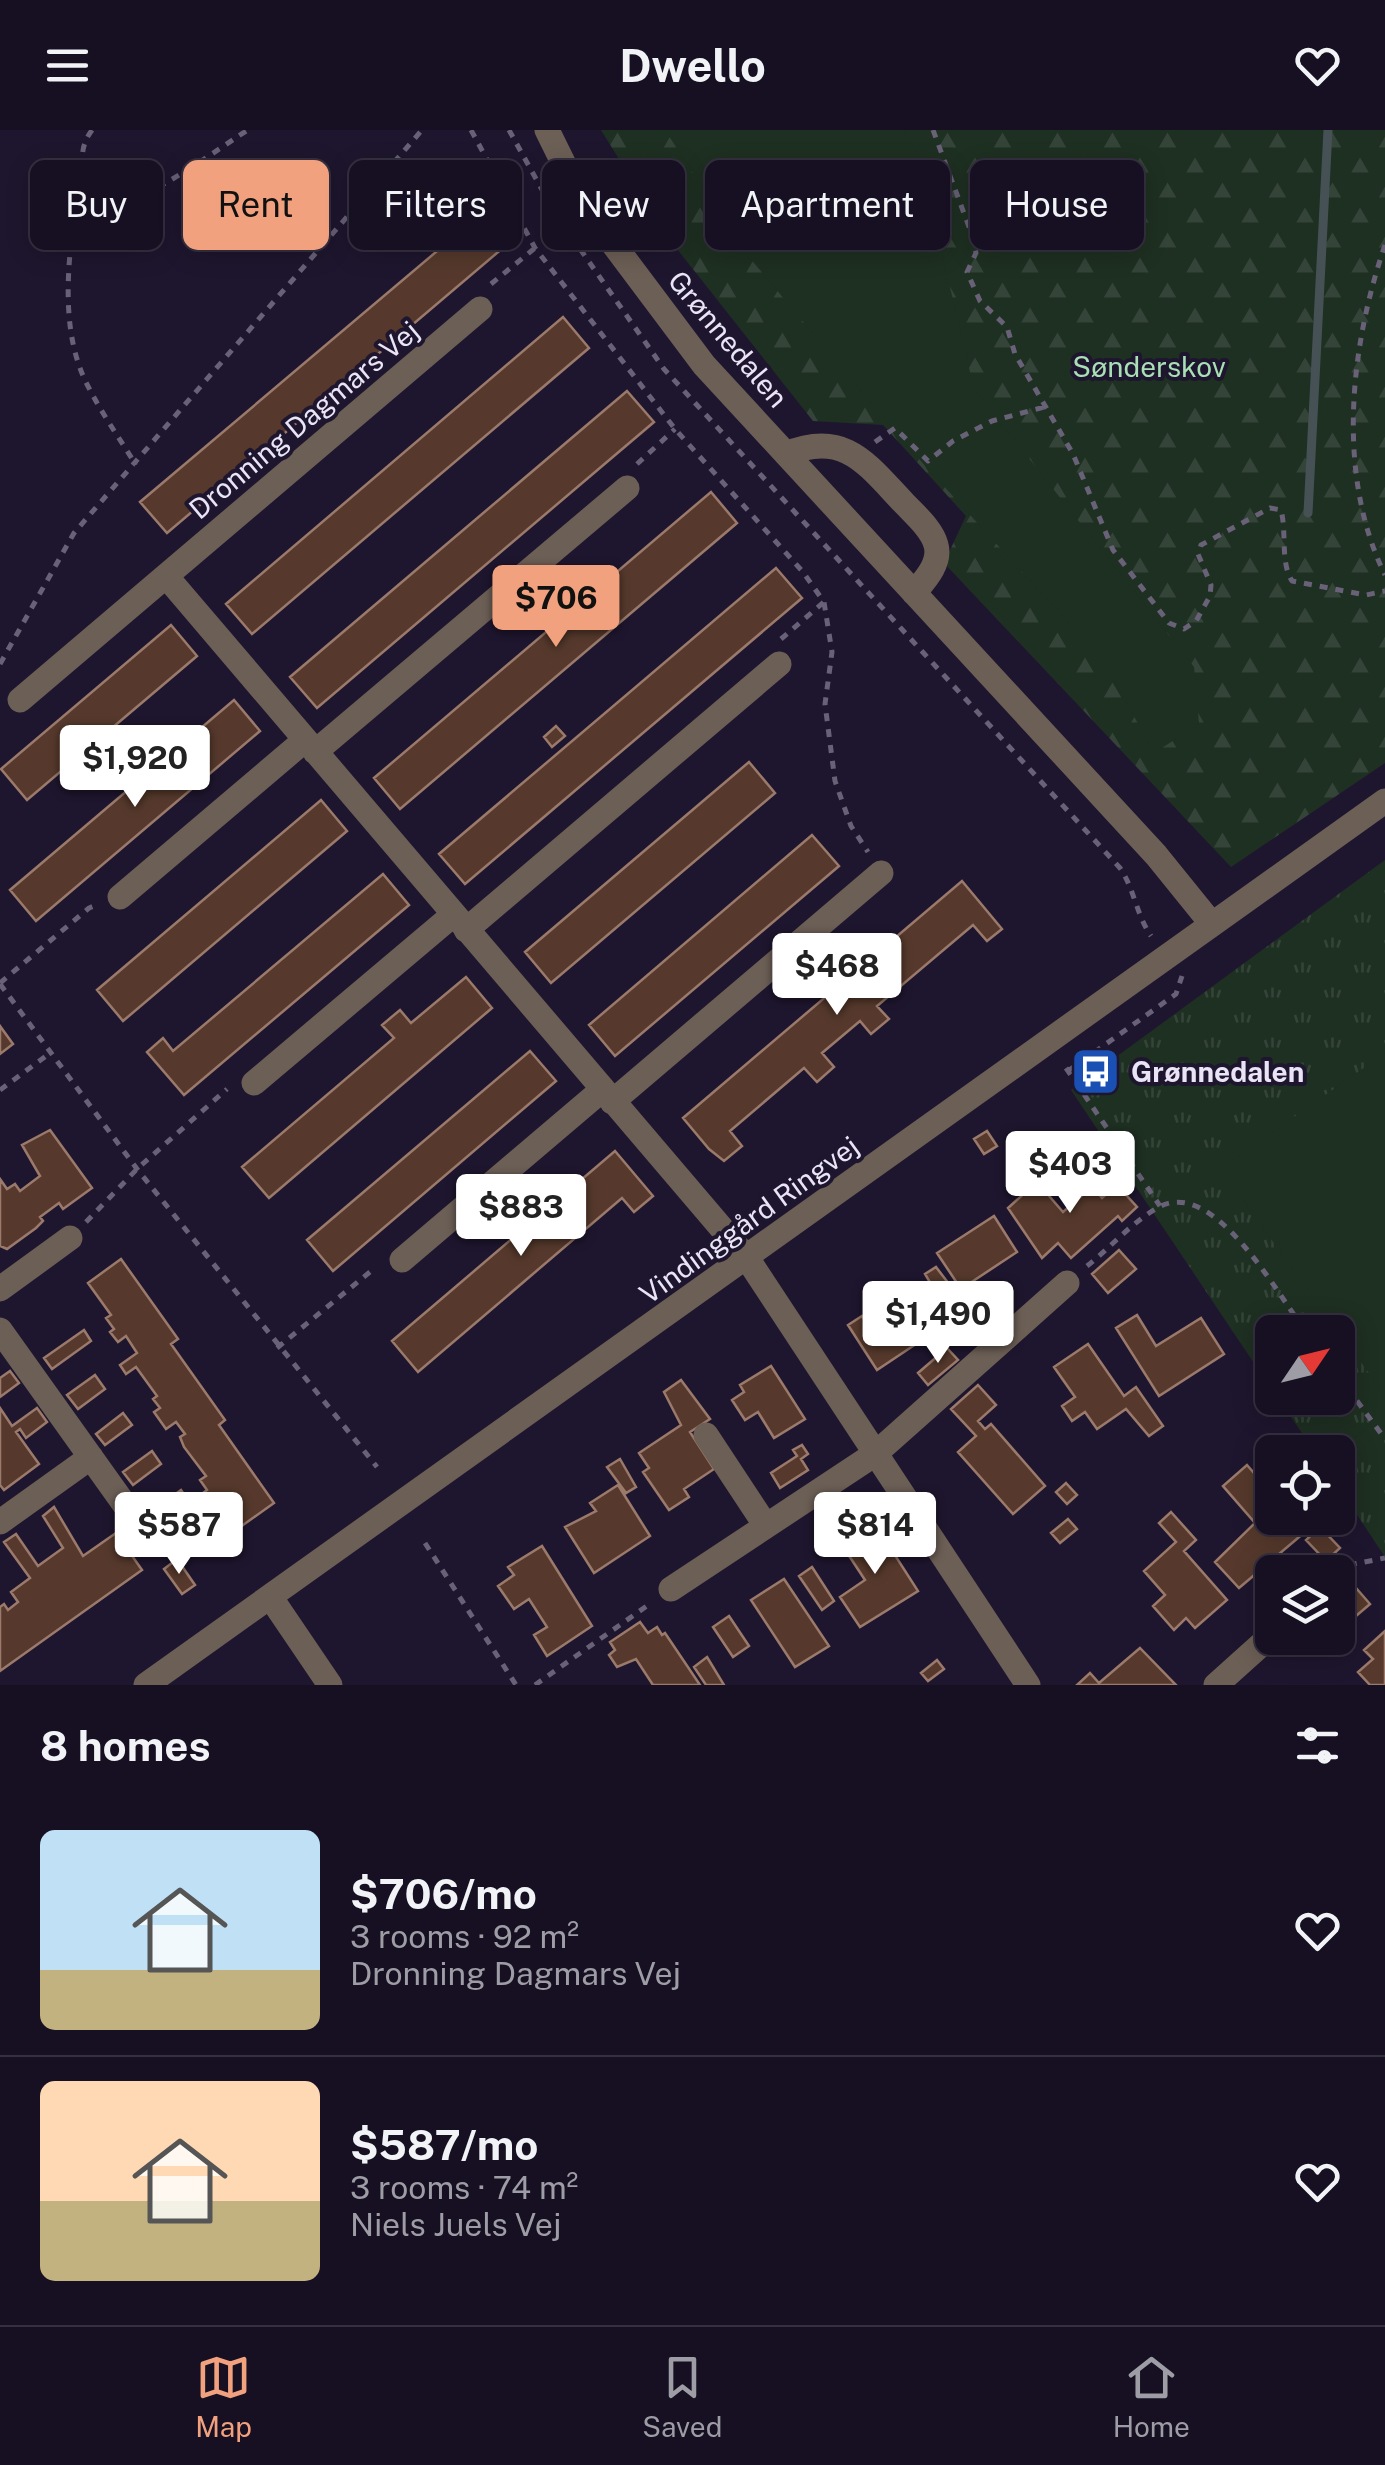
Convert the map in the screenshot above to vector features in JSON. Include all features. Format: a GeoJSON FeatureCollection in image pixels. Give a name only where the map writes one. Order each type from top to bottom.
{"type":"FeatureCollection","features":[{"type":"Feature","properties":{"kind":"street","name":"Grønnedalen"},"geometry":{"type":"LineString","coordinates":[[547,130],[584,205],[704,365],[1156,855],[1211,923]]}},
{"type":"Feature","properties":{"kind":"street","name":"Dronning Dagmars Vej"},"geometry":{"type":"LineString","coordinates":[[20,700],[480,309]]}},
{"type":"Feature","properties":{"kind":"street"},"geometry":{"type":"LineString","coordinates":[[786,454],[812,444],[836,446],[859,456],[936,544],[935,564],[914,593]]}},
{"type":"Feature","properties":{"kind":"street"},"geometry":{"type":"LineString","coordinates":[[120,898],[627,488]]}},
{"type":"Feature","properties":{"kind":"street"},"geometry":{"type":"LineString","coordinates":[[166,576],[747,1258],[1028,1685]]}},
{"type":"Feature","properties":{"kind":"street"},"geometry":{"type":"LineString","coordinates":[[254,1084],[779,664]]}},
{"type":"Feature","properties":{"kind":"street","name":"Vindinggård Ringvej"},"geometry":{"type":"LineString","coordinates":[[146,1685],[1385,801]]}},
{"type":"Feature","properties":{"kind":"street"},"geometry":{"type":"LineString","coordinates":[[402,1260],[881,873]]}},
{"type":"Feature","properties":{"kind":"street"},"geometry":{"type":"LineString","coordinates":[[0,1288],[70,1238]]}},
{"type":"Feature","properties":{"kind":"street"},"geometry":{"type":"LineString","coordinates":[[671,1589],[875,1454],[1067,1282]]}},
{"type":"Feature","properties":{"kind":"street"},"geometry":{"type":"LineString","coordinates":[[0,1330],[142,1528]]}},
{"type":"Feature","properties":{"kind":"street"},"geometry":{"type":"LineString","coordinates":[[706,1435],[766,1526]]}},
{"type":"Feature","properties":{"kind":"street"},"geometry":{"type":"LineString","coordinates":[[0,1522],[91,1457]]}},
{"type":"Feature","properties":{"kind":"street"},"geometry":{"type":"LineString","coordinates":[[270,1598],[330,1685]]}},
{"type":"Feature","properties":{"kind":"street"},"geometry":{"type":"LineString","coordinates":[[1216,1685],[1255,1650]]}},
{"type":"Feature","properties":{"kind":"path"},"geometry":{"type":"LineString","coordinates":[[82,160],[84,141],[92,130]]}},
{"type":"Feature","properties":{"kind":"path"},"geometry":{"type":"LineString","coordinates":[[163,178],[248,130]]}},
{"type":"Feature","properties":{"kind":"path"},"geometry":{"type":"LineString","coordinates":[[0,664],[74,533],[422,130]]}},
{"type":"Feature","properties":{"kind":"path"},"geometry":{"type":"LineString","coordinates":[[471,130],[535,248],[675,429],[803,572],[824,602],[832,652],[825,704],[835,781],[850,826],[881,873]]}},
{"type":"Feature","properties":{"kind":"path"},"geometry":{"type":"LineString","coordinates":[[509,130],[561,222],[664,369],[1128,880],[1137,915],[1182,977],[1176,994],[1068,1071]]}},
{"type":"Feature","properties":{"kind":"path"},"geometry":{"type":"LineString","coordinates":[[933,130],[972,235],[976,252],[967,272],[980,301],[1007,327],[1016,354],[1048,406],[1113,550],[1176,628],[1192,626],[1210,596],[1198,554],[1201,546],[1270,508],[1280,510],[1286,530],[1286,570],[1292,582],[1366,595],[1385,591]]}},
{"type":"Feature","properties":{"kind":"path"},"geometry":{"type":"LineString","coordinates":[[1385,244],[1360,354],[1352,454],[1370,545],[1385,574]]}},
{"type":"Feature","properties":{"kind":"path"},"geometry":{"type":"LineString","coordinates":[[480,309],[479,295],[535,248]]}},
{"type":"Feature","properties":{"kind":"path"},"geometry":{"type":"LineString","coordinates":[[71,250],[73,342],[83,375],[136,464]]}},
{"type":"Feature","properties":{"kind":"path"},"geometry":{"type":"LineString","coordinates":[[859,456],[895,428],[928,461],[952,441],[992,421],[1048,406]]}},
{"type":"Feature","properties":{"kind":"path"},"geometry":{"type":"LineString","coordinates":[[627,488],[632,469],[675,429]]}},
{"type":"Feature","properties":{"kind":"path"},"geometry":{"type":"LineString","coordinates":[[779,664],[778,641],[824,602]]}},
{"type":"Feature","properties":{"kind":"path"},"geometry":{"type":"LineString","coordinates":[[120,898],[89,908],[0,984],[137,1169],[377,1467]]}},
{"type":"Feature","properties":{"kind":"path"},"geometry":{"type":"LineString","coordinates":[[1048,1042],[1160,1206]]}},
{"type":"Feature","properties":{"kind":"path"},"geometry":{"type":"LineString","coordinates":[[0,1090],[50,1053]]}},
{"type":"Feature","properties":{"kind":"path"},"geometry":{"type":"LineString","coordinates":[[70,1238],[137,1169],[238,1080],[254,1084]]}},
{"type":"Feature","properties":{"kind":"path"},"geometry":{"type":"LineString","coordinates":[[1067,1282],[1160,1206],[1184,1201],[1205,1208],[1223,1222],[1293,1315]]}},
{"type":"Feature","properties":{"kind":"path"},"geometry":{"type":"LineString","coordinates":[[278,1348],[387,1258],[402,1260]]}},
{"type":"Feature","properties":{"kind":"path"},"geometry":{"type":"LineString","coordinates":[[1355,1399],[1385,1439]]}},
{"type":"Feature","properties":{"kind":"path"},"geometry":{"type":"LineString","coordinates":[[425,1543],[516,1685]]}},
{"type":"Feature","properties":{"kind":"path"},"geometry":{"type":"LineString","coordinates":[[1355,1564],[1385,1558]]}},
{"type":"Feature","properties":{"kind":"path"},"geometry":{"type":"LineString","coordinates":[[535,1685],[671,1589]]}},
{"type":"Feature","properties":{"kind":"green space","name":"Sønderskov"},"geometry":{"type":"Polygon","coordinates":[[[601,130],[1385,130],[1385,763],[1231,867],[944,563],[966,516],[883,425],[813,421],[678,250],[685,250],[685,160],[620,160],[601,130]]]}},
{"type":"Feature","properties":{"kind":"green space"},"geometry":{"type":"Polygon","coordinates":[[[665,130],[904,130],[920,160],[705,160],[705,191],[665,130]]]}},
{"type":"Feature","properties":{"kind":"green space"},"geometry":{"type":"Polygon","coordinates":[[[941,250],[974,389],[1194,667],[1199,724],[1154,753],[1105,663],[910,449],[744,251],[941,250]]]}},
{"type":"Feature","properties":{"kind":"green space"},"geometry":{"type":"Polygon","coordinates":[[[1385,860],[1385,1557],[1355,1512],[1355,1435],[1303,1435],[1290,1415],[1355,1415],[1355,1315],[1255,1315],[1255,1365],[1071,1090],[1385,860]]]}},
{"type":"Feature","properties":{"kind":"green space"},"geometry":{"type":"Polygon","coordinates":[[[1385,1053],[1385,1395],[1355,1354],[1355,1315],[1327,1315],[1241,1198],[1220,1179],[1221,1168],[1385,1053]]]}},
{"type":"Feature","properties":{"kind":"building"},"geometry":{"type":"Polygon","coordinates":[[[438,250],[500,250],[167,533],[140,502],[438,250]]]}},
{"type":"Feature","properties":{"kind":"building"},"geometry":{"type":"Polygon","coordinates":[[[563,317],[589,348],[252,634],[226,604],[563,317]]]}},
{"type":"Feature","properties":{"kind":"building"},"geometry":{"type":"Polygon","coordinates":[[[627,391],[654,422],[317,708],[290,677],[627,391]]]}},
{"type":"Feature","properties":{"kind":"building"},"geometry":{"type":"Polygon","coordinates":[[[711,492],[737,523],[400,809],[374,778],[711,492]]]}},
{"type":"Feature","properties":{"kind":"building"},"geometry":{"type":"Polygon","coordinates":[[[776,568],[802,598],[465,884],[439,854],[776,568]]]}},
{"type":"Feature","properties":{"kind":"building"},"geometry":{"type":"Polygon","coordinates":[[[171,625],[197,656],[27,800],[1,769],[171,625]]]}},
{"type":"Feature","properties":{"kind":"building"},"geometry":{"type":"Polygon","coordinates":[[[234,700],[260,731],[36,921],[10,890],[234,700]]]}},
{"type":"Feature","properties":{"kind":"building"},"geometry":{"type":"Polygon","coordinates":[[[556,726],[565,736],[552,747],[544,737],[556,726]]]}},
{"type":"Feature","properties":{"kind":"building"},"geometry":{"type":"Polygon","coordinates":[[[749,762],[775,793],[551,983],[525,952],[749,762]]]}},
{"type":"Feature","properties":{"kind":"building"},"geometry":{"type":"Polygon","coordinates":[[[321,800],[347,831],[123,1021],[97,990],[321,800]]]}},
{"type":"Feature","properties":{"kind":"building"},"geometry":{"type":"Polygon","coordinates":[[[812,835],[839,866],[615,1056],[589,1025],[812,835]]]}},
{"type":"Feature","properties":{"kind":"building"},"geometry":{"type":"Polygon","coordinates":[[[383,874],[409,905],[184,1095],[147,1052],[163,1038],[173,1051],[383,874]]]}},
{"type":"Feature","properties":{"kind":"building"},"geometry":{"type":"Polygon","coordinates":[[[962,881],[1002,929],[987,941],[973,925],[877,1006],[889,1019],[871,1034],[860,1021],[822,1053],[834,1067],[817,1082],[804,1068],[730,1131],[742,1146],[724,1161],[709,1149],[683,1118],[962,881]]]}},
{"type":"Feature","properties":{"kind":"building"},"geometry":{"type":"Polygon","coordinates":[[[466,977],[492,1008],[269,1198],[242,1167],[394,1038],[382,1025],[400,1010],[411,1023],[466,977]]]}},
{"type":"Feature","properties":{"kind":"building"},"geometry":{"type":"Polygon","coordinates":[[[0,1026],[13,1044],[0,1054],[0,1026]]]}},
{"type":"Feature","properties":{"kind":"building"},"geometry":{"type":"Polygon","coordinates":[[[530,1051],[556,1081],[333,1271],[307,1240],[530,1051]]]}},
{"type":"Feature","properties":{"kind":"building"},"geometry":{"type":"Polygon","coordinates":[[[50,1130],[92,1188],[63,1209],[59,1203],[40,1217],[43,1221],[36,1228],[7,1249],[0,1246],[0,1179],[7,1189],[15,1184],[20,1191],[40,1176],[22,1145],[50,1130]]]}},
{"type":"Feature","properties":{"kind":"building"},"geometry":{"type":"Polygon","coordinates":[[[987,1131],[997,1146],[984,1154],[974,1139],[987,1131]]]}},
{"type":"Feature","properties":{"kind":"building"},"geometry":{"type":"Polygon","coordinates":[[[615,1151],[653,1196],[634,1212],[622,1198],[418,1372],[392,1341],[615,1151]]]}},
{"type":"Feature","properties":{"kind":"building"},"geometry":{"type":"Polygon","coordinates":[[[1098,1166],[1108,1176],[1100,1188],[1094,1188],[1102,1198],[1117,1185],[1137,1207],[1122,1221],[1118,1216],[1071,1258],[1058,1243],[1042,1258],[1008,1208],[1037,1182],[1063,1212],[1092,1187],[1084,1178],[1086,1172],[1098,1166]]]}},
{"type":"Feature","properties":{"kind":"building"},"geometry":{"type":"Polygon","coordinates":[[[994,1216],[1017,1252],[961,1289],[937,1253],[994,1216]]]}},
{"type":"Feature","properties":{"kind":"building"},"geometry":{"type":"Polygon","coordinates":[[[1119,1250],[1136,1269],[1108,1293],[1092,1274],[1119,1250]]]}},
{"type":"Feature","properties":{"kind":"building"},"geometry":{"type":"Polygon","coordinates":[[[121,1259],[178,1339],[171,1344],[225,1420],[219,1425],[274,1503],[236,1530],[224,1505],[212,1514],[199,1496],[207,1490],[200,1480],[206,1476],[184,1447],[180,1437],[185,1434],[176,1422],[166,1429],[154,1412],[160,1408],[153,1399],[157,1396],[136,1367],[126,1374],[120,1365],[137,1353],[126,1336],[118,1342],[110,1332],[114,1329],[106,1318],[111,1315],[88,1283],[121,1259]]]}},
{"type":"Feature","properties":{"kind":"building"},"geometry":{"type":"Polygon","coordinates":[[[936,1267],[965,1305],[949,1315],[925,1274],[936,1267]]]}},
{"type":"Feature","properties":{"kind":"building"},"geometry":{"type":"Polygon","coordinates":[[[907,1285],[937,1330],[877,1370],[848,1325],[862,1316],[871,1329],[886,1319],[876,1305],[907,1285]]]}},
{"type":"Feature","properties":{"kind":"building"},"geometry":{"type":"Polygon","coordinates":[[[1137,1315],[1156,1346],[1201,1318],[1224,1354],[1159,1396],[1116,1328],[1137,1315]]]}},
{"type":"Feature","properties":{"kind":"building"},"geometry":{"type":"Polygon","coordinates":[[[84,1330],[91,1341],[52,1369],[44,1358],[84,1330]]]}},
{"type":"Feature","properties":{"kind":"building"},"geometry":{"type":"Polygon","coordinates":[[[1088,1344],[1124,1396],[1136,1387],[1163,1426],[1149,1436],[1126,1409],[1097,1429],[1085,1412],[1072,1421],[1062,1406],[1075,1397],[1054,1367],[1088,1344]]]}},
{"type":"Feature","properties":{"kind":"building"},"geometry":{"type":"Polygon","coordinates":[[[947,1348],[958,1360],[928,1385],[918,1373],[947,1348]]]}},
{"type":"Feature","properties":{"kind":"building"},"geometry":{"type":"Polygon","coordinates":[[[771,1366],[805,1419],[774,1438],[758,1412],[745,1420],[732,1400],[744,1392],[740,1385],[771,1366]]]}},
{"type":"Feature","properties":{"kind":"building"},"geometry":{"type":"Polygon","coordinates":[[[10,1371],[19,1383],[0,1397],[0,1378],[10,1371]]]}},
{"type":"Feature","properties":{"kind":"building"},"geometry":{"type":"Polygon","coordinates":[[[95,1375],[105,1389],[78,1409],[67,1395],[95,1375]]]}},
{"type":"Feature","properties":{"kind":"building"},"geometry":{"type":"Polygon","coordinates":[[[681,1380],[710,1419],[690,1432],[714,1469],[684,1489],[689,1497],[669,1510],[643,1472],[649,1468],[639,1453],[681,1425],[664,1392],[681,1380]]]}},
{"type":"Feature","properties":{"kind":"building"},"geometry":{"type":"Polygon","coordinates":[[[978,1385],[996,1405],[978,1421],[985,1429],[991,1424],[1045,1486],[1013,1514],[958,1452],[976,1436],[951,1409],[978,1385]]]}},
{"type":"Feature","properties":{"kind":"building"},"geometry":{"type":"Polygon","coordinates":[[[0,1408],[12,1426],[37,1408],[47,1422],[26,1438],[20,1429],[16,1432],[39,1464],[4,1490],[0,1485],[0,1408]]]}},
{"type":"Feature","properties":{"kind":"building"},"geometry":{"type":"Polygon","coordinates":[[[123,1413],[132,1425],[105,1445],[96,1434],[123,1413]]]}},
{"type":"Feature","properties":{"kind":"building"},"geometry":{"type":"Polygon","coordinates":[[[802,1445],[808,1454],[801,1459],[808,1470],[780,1488],[771,1473],[797,1456],[793,1450],[802,1445]]]}},
{"type":"Feature","properties":{"kind":"building"},"geometry":{"type":"Polygon","coordinates":[[[152,1451],[161,1464],[133,1485],[123,1472],[152,1451]]]}},
{"type":"Feature","properties":{"kind":"building"},"geometry":{"type":"Polygon","coordinates":[[[620,1459],[636,1487],[626,1493],[607,1467],[620,1459]]]}},
{"type":"Feature","properties":{"kind":"building"},"geometry":{"type":"Polygon","coordinates":[[[1247,1465],[1255,1474],[1255,1523],[1223,1486],[1247,1465]]]}},
{"type":"Feature","properties":{"kind":"building"},"geometry":{"type":"Polygon","coordinates":[[[1066,1483],[1077,1495],[1067,1504],[1056,1492],[1066,1483]]]}},
{"type":"Feature","properties":{"kind":"building"},"geometry":{"type":"Polygon","coordinates":[[[618,1485],[650,1536],[594,1573],[565,1527],[596,1511],[590,1503],[618,1485]]]}},
{"type":"Feature","properties":{"kind":"building"},"geometry":{"type":"Polygon","coordinates":[[[181,1490],[189,1502],[160,1522],[152,1511],[181,1490]]]}},
{"type":"Feature","properties":{"kind":"building"},"geometry":{"type":"Polygon","coordinates":[[[54,1507],[83,1556],[116,1533],[142,1570],[0,1671],[0,1607],[4,1604],[8,1610],[18,1602],[11,1592],[30,1578],[4,1542],[16,1534],[38,1566],[63,1548],[43,1516],[54,1507]]]}},
{"type":"Feature","properties":{"kind":"building"},"geometry":{"type":"Polygon","coordinates":[[[1171,1512],[1196,1540],[1184,1551],[1227,1600],[1195,1628],[1186,1618],[1174,1630],[1153,1606],[1165,1595],[1144,1571],[1176,1542],[1159,1523],[1171,1512]]]}},
{"type":"Feature","properties":{"kind":"building"},"geometry":{"type":"Polygon","coordinates":[[[1068,1519],[1077,1529],[1060,1543],[1051,1533],[1068,1519]]]}},
{"type":"Feature","properties":{"kind":"building"},"geometry":{"type":"Polygon","coordinates":[[[1255,1523],[1255,1535],[1301,1535],[1278,1555],[1255,1555],[1255,1574],[1239,1588],[1215,1562],[1255,1523]]]}},
{"type":"Feature","properties":{"kind":"building"},"geometry":{"type":"Polygon","coordinates":[[[875,1524],[918,1591],[860,1627],[840,1597],[865,1580],[842,1545],[875,1524]]]}},
{"type":"Feature","properties":{"kind":"building"},"geometry":{"type":"Polygon","coordinates":[[[1311,1535],[1328,1535],[1340,1548],[1332,1555],[1320,1555],[1306,1540],[1311,1535]]]}},
{"type":"Feature","properties":{"kind":"building"},"geometry":{"type":"Polygon","coordinates":[[[542,1546],[592,1626],[547,1656],[534,1635],[547,1627],[529,1599],[514,1609],[498,1586],[514,1575],[508,1567],[542,1546]]]}},
{"type":"Feature","properties":{"kind":"building"},"geometry":{"type":"Polygon","coordinates":[[[177,1559],[195,1585],[182,1594],[164,1569],[177,1559]]]}},
{"type":"Feature","properties":{"kind":"building"},"geometry":{"type":"Polygon","coordinates":[[[812,1567],[834,1601],[822,1610],[799,1576],[812,1567]]]}},
{"type":"Feature","properties":{"kind":"building"},"geometry":{"type":"Polygon","coordinates":[[[784,1579],[829,1646],[795,1667],[751,1600],[784,1579]]]}},
{"type":"Feature","properties":{"kind":"building"},"geometry":{"type":"Polygon","coordinates":[[[1355,1587],[1370,1604],[1355,1617],[1355,1587]]]}},
{"type":"Feature","properties":{"kind":"building"},"geometry":{"type":"Polygon","coordinates":[[[729,1616],[749,1646],[733,1657],[713,1627],[729,1616]]]}},
{"type":"Feature","properties":{"kind":"building"},"geometry":{"type":"Polygon","coordinates":[[[640,1622],[648,1633],[657,1627],[662,1635],[665,1633],[700,1685],[653,1685],[636,1659],[617,1667],[609,1655],[615,1650],[610,1642],[640,1622]]]}},
{"type":"Feature","properties":{"kind":"building"},"geometry":{"type":"Polygon","coordinates":[[[1385,1631],[1385,1685],[1370,1685],[1358,1672],[1373,1659],[1364,1650],[1385,1631]]]}},
{"type":"Feature","properties":{"kind":"building"},"geometry":{"type":"Polygon","coordinates":[[[1140,1648],[1176,1685],[1077,1685],[1090,1673],[1099,1683],[1140,1648]]]}},
{"type":"Feature","properties":{"kind":"building"},"geometry":{"type":"Polygon","coordinates":[[[707,1657],[724,1685],[706,1685],[694,1667],[707,1657]]]}},
{"type":"Feature","properties":{"kind":"building"},"geometry":{"type":"Polygon","coordinates":[[[937,1660],[944,1669],[928,1681],[921,1673],[937,1660]]]}},
{"type":"Feature","properties":{"kind":"waterway"},"geometry":{"type":"LineString","coordinates":[[1308,513],[1328,130]]}},
{"type":"Feature","properties":{"kind":"place","name":"Grønnedalen"},"geometry":{"type":"Point","coordinates":[1096,1072]}}]}
